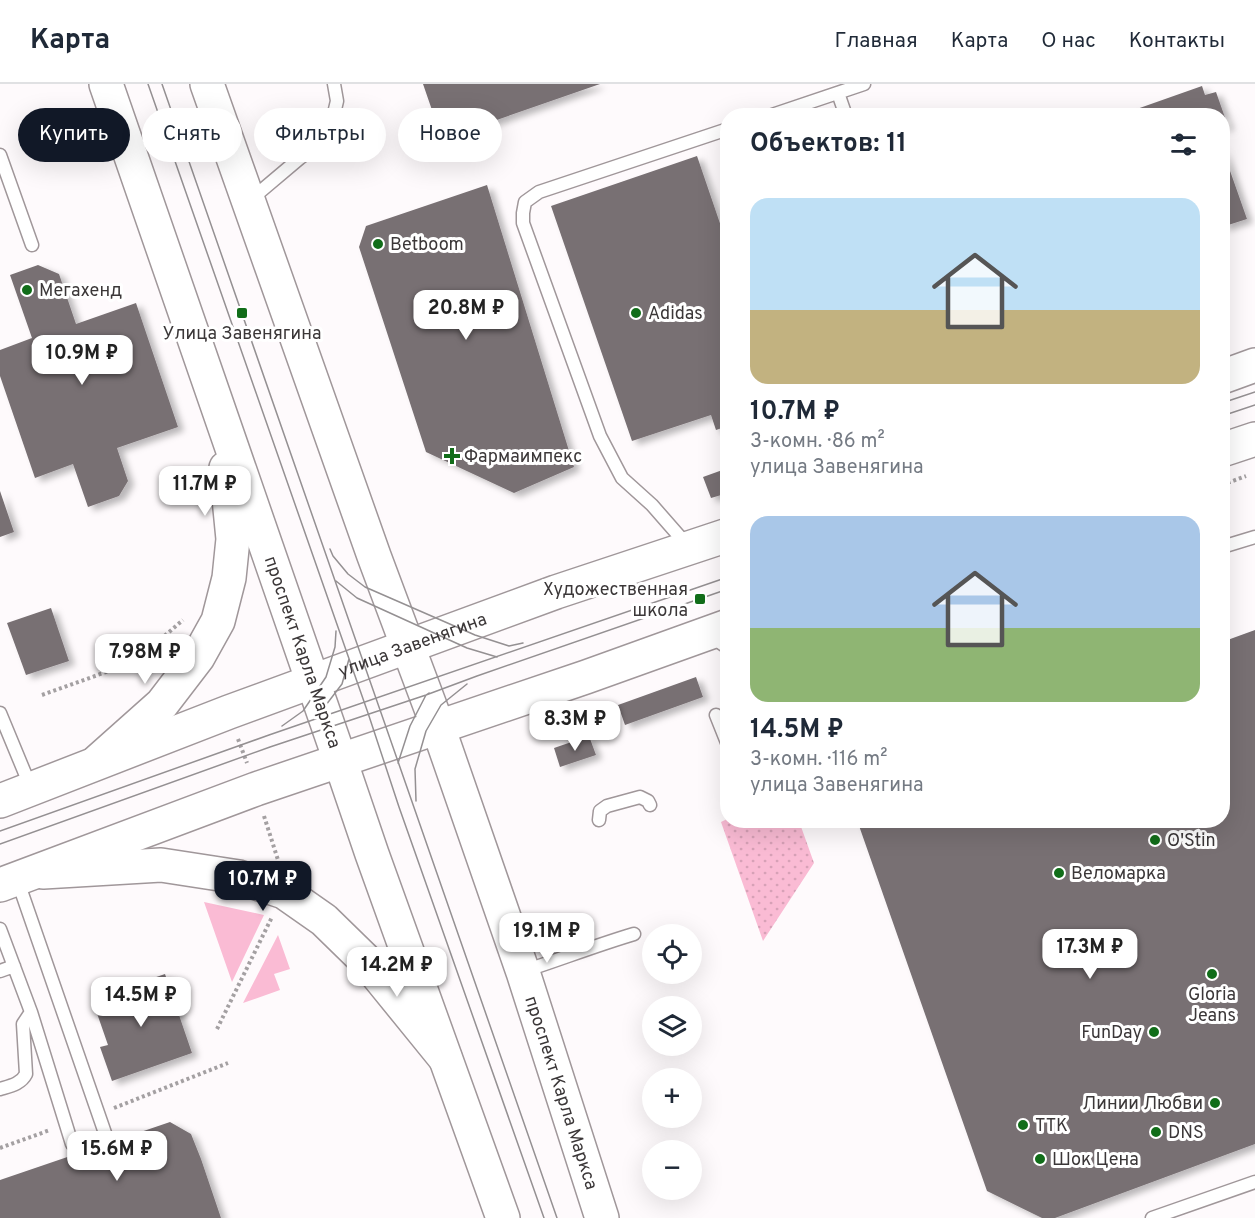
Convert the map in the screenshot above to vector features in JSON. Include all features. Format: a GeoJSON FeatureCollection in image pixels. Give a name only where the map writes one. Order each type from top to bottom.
{"type":"FeatureCollection","features":[{"type":"Feature","properties":{"kind":"main road","name":"проспект Карла Маркса"},"geometry":{"type":"LineString","coordinates":[[106,84],[340,760],[502,1218]]}},
{"type":"Feature","properties":{"kind":"main road","name":"проспект Карла Маркса"},"geometry":{"type":"LineString","coordinates":[[207,84],[374,556],[438,727],[523,972],[602,1218]]}},
{"type":"Feature","properties":{"kind":"main road"},"geometry":{"type":"LineString","coordinates":[[1230,374],[1255,365]]}},
{"type":"Feature","properties":{"kind":"main road"},"geometry":{"type":"LineString","coordinates":[[92,766],[162,704],[198,657],[218,621],[230,578],[233,539],[220,416]]}},
{"type":"Feature","properties":{"kind":"main road"},"geometry":{"type":"LineString","coordinates":[[1230,447],[1255,439]]}},
{"type":"Feature","properties":{"kind":"main road","name":"улица Завенягина"},"geometry":{"type":"LineString","coordinates":[[0,801],[229,712],[556,592],[720,538]]}},
{"type":"Feature","properties":{"kind":"main road"},"geometry":{"type":"LineString","coordinates":[[17,879],[256,789],[340,760],[586,677],[720,636]]}},
{"type":"Feature","properties":{"kind":"main road"},"geometry":{"type":"LineString","coordinates":[[17,879],[161,865],[239,877],[284,892],[324,920],[367,962],[445,1058]]}},
{"type":"Feature","properties":{"kind":"lane"},"geometry":{"type":"LineString","coordinates":[[249,202],[314,148],[330,126],[337,100],[334,84]]}},
{"type":"Feature","properties":{"kind":"lane"},"geometry":{"type":"LineString","coordinates":[[793,108],[864,84]]}},
{"type":"Feature","properties":{"kind":"lane"},"geometry":{"type":"LineString","coordinates":[[838,93],[843,108]]}},
{"type":"Feature","properties":{"kind":"lane"},"geometry":{"type":"LineString","coordinates":[[689,548],[652,505],[622,478],[600,436],[523,223],[523,213],[525,202],[539,192],[720,132]]}},
{"type":"Feature","properties":{"kind":"lane"},"geometry":{"type":"LineString","coordinates":[[0,154],[32,245]]}},
{"type":"Feature","properties":{"kind":"lane"},"geometry":{"type":"LineString","coordinates":[[1230,545],[1255,537]]}},
{"type":"Feature","properties":{"kind":"lane"},"geometry":{"type":"LineString","coordinates":[[0,713],[31,789]]}},
{"type":"Feature","properties":{"kind":"lane"},"geometry":{"type":"LineString","coordinates":[[716,715],[720,725]]}},
{"type":"Feature","properties":{"kind":"lane"},"geometry":{"type":"LineString","coordinates":[[599,820],[600,811],[607,806],[640,797],[650,805]]}},
{"type":"Feature","properties":{"kind":"lane"},"geometry":{"type":"LineString","coordinates":[[17,879],[105,1133]]}},
{"type":"Feature","properties":{"kind":"lane"},"geometry":{"type":"LineString","coordinates":[[0,929],[31,1012],[72,1144]]}},
{"type":"Feature","properties":{"kind":"lane"},"geometry":{"type":"LineString","coordinates":[[523,972],[634,934]]}},
{"type":"Feature","properties":{"kind":"lane"},"geometry":{"type":"LineString","coordinates":[[0,971],[14,966]]}},
{"type":"Feature","properties":{"kind":"lane"},"geometry":{"type":"LineString","coordinates":[[0,1089],[19,1083],[25,1078],[23,1024],[31,1012]]}},
{"type":"Feature","properties":{"kind":"lane"},"geometry":{"type":"LineString","coordinates":[[1152,1218],[1255,1182]]}},
{"type":"Feature","properties":{"kind":"path"},"geometry":{"type":"LineString","coordinates":[[1230,482],[1255,472]]}},
{"type":"Feature","properties":{"kind":"path"},"geometry":{"type":"LineString","coordinates":[[42,695],[134,662],[190,613]]}},
{"type":"Feature","properties":{"kind":"path"},"geometry":{"type":"LineString","coordinates":[[229,712],[278,860],[284,867]]}},
{"type":"Feature","properties":{"kind":"path"},"geometry":{"type":"LineString","coordinates":[[217,1029],[277,908]]}},
{"type":"Feature","properties":{"kind":"shaded area"},"geometry":{"type":"Polygon","coordinates":[[[723,828],[802,828],[814,863],[763,941],[723,828]]]}},
{"type":"Feature","properties":{"kind":"shaded area"},"geometry":{"type":"Polygon","coordinates":[[[204,902],[264,915],[232,982],[204,902]]]}},
{"type":"Feature","properties":{"kind":"shaded area"},"geometry":{"type":"Polygon","coordinates":[[[278,935],[290,969],[274,974],[280,990],[243,1003],[278,935]]]}},
{"type":"Feature","properties":{"kind":"building"},"geometry":{"type":"Polygon","coordinates":[[[423,84],[600,84],[502,118],[502,108],[431,108],[423,84]]]}},
{"type":"Feature","properties":{"kind":"building"},"geometry":{"type":"Polygon","coordinates":[[[1202,86],[1205,95],[1216,92],[1222,108],[1140,108],[1202,86]]]}},
{"type":"Feature","properties":{"kind":"building"},"geometry":{"type":"Polygon","coordinates":[[[697,156],[720,223],[720,429],[716,430],[711,415],[632,441],[551,206],[697,156]]]}},
{"type":"Feature","properties":{"kind":"building"},"geometry":{"type":"Polygon","coordinates":[[[1230,171],[1247,219],[1230,224],[1230,171]]]}},
{"type":"Feature","properties":{"kind":"building"},"geometry":{"type":"Polygon","coordinates":[[[487,185],[574,467],[514,493],[426,452],[359,247],[366,226],[487,185]]]}},
{"type":"Feature","properties":{"kind":"building"},"geometry":{"type":"Polygon","coordinates":[[[38,265],[59,274],[76,324],[136,303],[178,427],[117,448],[128,481],[119,496],[88,507],[73,464],[35,478],[0,376],[0,350],[32,338],[10,275],[38,265]]]}},
{"type":"Feature","properties":{"kind":"building"},"geometry":{"type":"Polygon","coordinates":[[[720,471],[720,495],[711,498],[703,477],[720,471]]]}},
{"type":"Feature","properties":{"kind":"building"},"geometry":{"type":"Polygon","coordinates":[[[0,491],[14,532],[0,537],[0,491]]]}},
{"type":"Feature","properties":{"kind":"building"},"geometry":{"type":"Polygon","coordinates":[[[51,608],[69,661],[26,675],[7,623],[51,608]]]}},
{"type":"Feature","properties":{"kind":"building"},"geometry":{"type":"Polygon","coordinates":[[[1255,630],[1255,1144],[1055,1218],[1042,1218],[987,1191],[860,828],[1230,828],[1230,639],[1255,630]]]}},
{"type":"Feature","properties":{"kind":"building"},"geometry":{"type":"Polygon","coordinates":[[[696,677],[703,697],[625,725],[618,705],[696,677]]]}},
{"type":"Feature","properties":{"kind":"building"},"geometry":{"type":"Polygon","coordinates":[[[589,736],[596,755],[560,767],[554,748],[589,736]]]}},
{"type":"Feature","properties":{"kind":"building"},"geometry":{"type":"Polygon","coordinates":[[[165,974],[192,1053],[112,1081],[100,1047],[108,1045],[92,999],[165,974]]]}},
{"type":"Feature","properties":{"kind":"building"},"geometry":{"type":"Polygon","coordinates":[[[170,1122],[191,1134],[221,1218],[0,1218],[0,1180],[170,1122]]]}},
{"type":"Feature","properties":{"kind":"tram line"},"geometry":{"type":"LineString","coordinates":[[148,84],[544,1218]]}},
{"type":"Feature","properties":{"kind":"tram line"},"geometry":{"type":"LineString","coordinates":[[162,84],[557,1218]]}},
{"type":"Feature","properties":{"kind":"tram line"},"geometry":{"type":"LineString","coordinates":[[1230,400],[1255,392]]}},
{"type":"Feature","properties":{"kind":"tram line"},"geometry":{"type":"LineString","coordinates":[[1230,413],[1255,405]]}},
{"type":"Feature","properties":{"kind":"tram line"},"geometry":{"type":"LineString","coordinates":[[330,549],[348,574],[365,587],[475,635],[509,646],[523,643]]}},
{"type":"Feature","properties":{"kind":"tram line"},"geometry":{"type":"LineString","coordinates":[[0,831],[269,735],[720,580]]}},
{"type":"Feature","properties":{"kind":"tram line"},"geometry":{"type":"LineString","coordinates":[[336,581],[357,598],[467,648],[497,657]]}},
{"type":"Feature","properties":{"kind":"tram line"},"geometry":{"type":"LineString","coordinates":[[0,844],[270,747],[720,592]]}},
{"type":"Feature","properties":{"kind":"tram line"},"geometry":{"type":"LineString","coordinates":[[282,726],[303,711],[326,677],[335,647],[336,631]]}},
{"type":"Feature","properties":{"kind":"tram line"},"geometry":{"type":"LineString","coordinates":[[316,718],[342,684],[349,659]]}},
{"type":"Feature","properties":{"kind":"tram line"},"geometry":{"type":"LineString","coordinates":[[416,801],[415,769],[426,731],[441,705],[467,684]]}},
{"type":"Feature","properties":{"kind":"tram line"},"geometry":{"type":"LineString","coordinates":[[398,763],[410,726],[429,693]]}},
{"type":"Feature","properties":{"kind":"place","name":"Betboom"},"geometry":{"type":"Point","coordinates":[378,244]}},
{"type":"Feature","properties":{"kind":"place","name":"Мегахенд"},"geometry":{"type":"Point","coordinates":[27,290]}},
{"type":"Feature","properties":{"kind":"place","name":"Улица Завенягина"},"geometry":{"type":"Point","coordinates":[242,313]}},
{"type":"Feature","properties":{"kind":"place","name":"Adidas"},"geometry":{"type":"Point","coordinates":[636,313]}},
{"type":"Feature","properties":{"kind":"place","name":"Фармаимпекс"},"geometry":{"type":"Point","coordinates":[452,456]}},
{"type":"Feature","properties":{"kind":"place","name":"Художественная школа"},"geometry":{"type":"Point","coordinates":[700,599]}},
{"type":"Feature","properties":{"kind":"place","name":"O'Stin"},"geometry":{"type":"Point","coordinates":[1155,840]}},
{"type":"Feature","properties":{"kind":"place","name":"Веломарка"},"geometry":{"type":"Point","coordinates":[1059,873]}},
{"type":"Feature","properties":{"kind":"place","name":"Gloria Jeans"},"geometry":{"type":"Point","coordinates":[1212,974]}},
{"type":"Feature","properties":{"kind":"place","name":"FunDay"},"geometry":{"type":"Point","coordinates":[1154,1032]}},
{"type":"Feature","properties":{"kind":"place","name":"Линии Любви"},"geometry":{"type":"Point","coordinates":[1215,1103]}},
{"type":"Feature","properties":{"kind":"place","name":"ТТК"},"geometry":{"type":"Point","coordinates":[1023,1125]}},
{"type":"Feature","properties":{"kind":"place","name":"DNS"},"geometry":{"type":"Point","coordinates":[1156,1132]}},
{"type":"Feature","properties":{"kind":"place","name":"Шок Цена"},"geometry":{"type":"Point","coordinates":[1040,1159]}}]}
